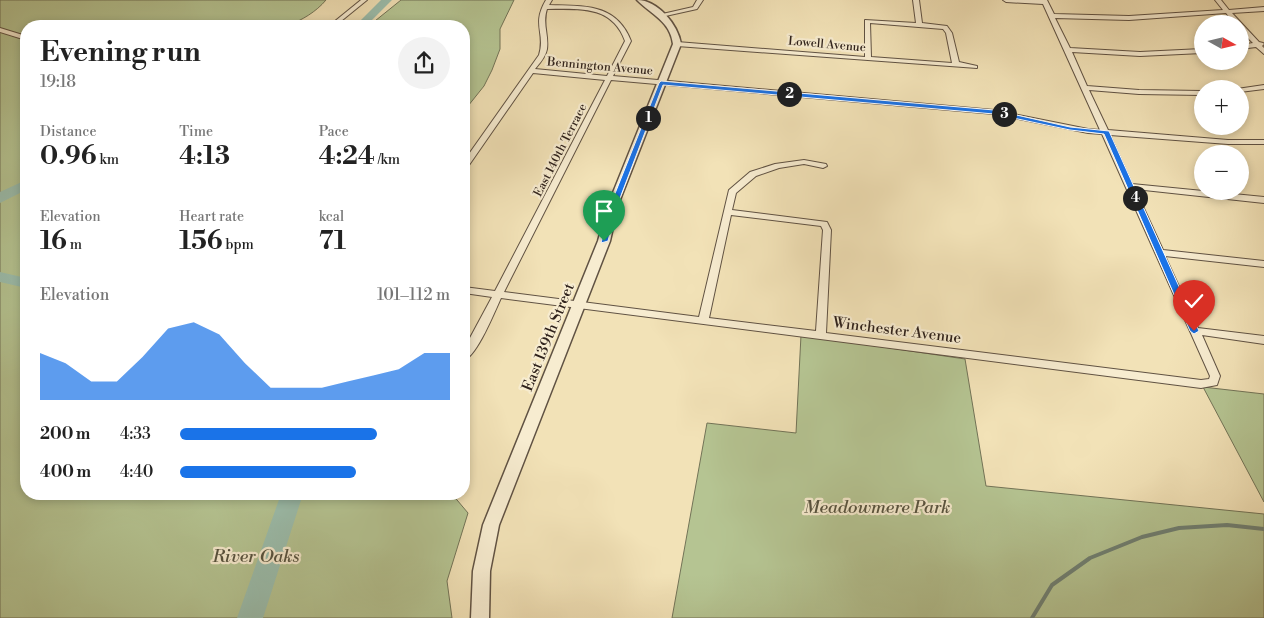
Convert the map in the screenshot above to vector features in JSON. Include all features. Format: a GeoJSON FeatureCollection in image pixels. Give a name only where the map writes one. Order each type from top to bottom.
{"type":"FeatureCollection","features":[{"type":"Feature","properties":{"kind":"street"},"geometry":{"type":"LineString","coordinates":[[339,20],[364,0]]}},
{"type":"Feature","properties":{"kind":"street"},"geometry":{"type":"LineString","coordinates":[[640,0],[661,15],[674,31],[677,44]]}},
{"type":"Feature","properties":{"kind":"street"},"geometry":{"type":"LineString","coordinates":[[661,15],[696,8],[700,0]]}},
{"type":"Feature","properties":{"kind":"street"},"geometry":{"type":"LineString","coordinates":[[916,0],[919,24]]}},
{"type":"Feature","properties":{"kind":"street"},"geometry":{"type":"LineString","coordinates":[[1006,0],[1045,1],[1086,88],[1194,331],[1264,340]]}},
{"type":"Feature","properties":{"kind":"street"},"geometry":{"type":"LineString","coordinates":[[1218,0],[1230,15]]}},
{"type":"Feature","properties":{"kind":"street"},"geometry":{"type":"LineString","coordinates":[[470,157],[544,50],[539,23],[547,4]]}},
{"type":"Feature","properties":{"kind":"street","name":"East 140th Terrace"},"geometry":{"type":"LineString","coordinates":[[470,349],[628,41],[626,30],[621,23],[609,15],[593,9],[547,4]]}},
{"type":"Feature","properties":{"kind":"street"},"geometry":{"type":"LineString","coordinates":[[1052,16],[1129,18],[1264,9]]}},
{"type":"Feature","properties":{"kind":"street"},"geometry":{"type":"LineString","coordinates":[[868,58],[867,21],[919,24],[945,27],[949,33],[956,64]]}},
{"type":"Feature","properties":{"kind":"street"},"geometry":{"type":"LineString","coordinates":[[0,30],[20,36]]}},
{"type":"Feature","properties":{"kind":"street"},"geometry":{"type":"LineString","coordinates":[[1249,34],[1260,44],[1264,52]]}},
{"type":"Feature","properties":{"kind":"street","name":"Lowell Avenue"},"geometry":{"type":"LineString","coordinates":[[677,44],[956,64],[975,67]]}},
{"type":"Feature","properties":{"kind":"street","name":"East 139th Street"},"geometry":{"type":"LineString","coordinates":[[480,618],[480,583],[483,553],[491,525],[604,241],[613,206],[677,44]]}},
{"type":"Feature","properties":{"kind":"street"},"geometry":{"type":"LineString","coordinates":[[1068,50],[1140,54],[1194,51]]}},
{"type":"Feature","properties":{"kind":"street","name":"Bennington Avenue"},"geometry":{"type":"LineString","coordinates":[[530,72],[994,112],[1070,129],[1106,133],[1228,142],[1264,142]]}},
{"type":"Feature","properties":{"kind":"street"},"geometry":{"type":"LineString","coordinates":[[1249,89],[1264,87]]}},
{"type":"Feature","properties":{"kind":"street"},"geometry":{"type":"LineString","coordinates":[[1086,88],[1140,92],[1194,93]]}},
{"type":"Feature","properties":{"kind":"street"},"geometry":{"type":"LineString","coordinates":[[703,321],[732,192],[753,174],[778,166],[804,162],[823,166]]}},
{"type":"Feature","properties":{"kind":"street"},"geometry":{"type":"LineString","coordinates":[[1130,186],[1264,200]]}},
{"type":"Feature","properties":{"kind":"street"},"geometry":{"type":"LineString","coordinates":[[728,212],[824,224],[827,230],[821,336]]}},
{"type":"Feature","properties":{"kind":"street"},"geometry":{"type":"LineString","coordinates":[[1158,252],[1264,264]]}},
{"type":"Feature","properties":{"kind":"street","name":"Winchester Avenue"},"geometry":{"type":"LineString","coordinates":[[470,291],[1201,384],[1213,382],[1215,376],[1194,331]]}},
{"type":"Feature","properties":{"kind":"green space","name":"River Oaks"},"geometry":{"type":"Polygon","coordinates":[[[0,0],[326,0],[318,8],[300,20],[20,20],[20,500],[457,500],[468,513],[447,581],[452,618],[0,618],[0,0]]]}},
{"type":"Feature","properties":{"kind":"green space"},"geometry":{"type":"Polygon","coordinates":[[[401,0],[514,0],[500,29],[500,49],[492,70],[484,86],[470,104],[470,20],[376,20],[401,0]]]}},
{"type":"Feature","properties":{"kind":"green space","name":"Meadowmere Park"},"geometry":{"type":"Polygon","coordinates":[[[801,335],[965,359],[986,486],[1264,514],[1264,618],[672,618],[707,423],[796,433],[801,335]]]}},
{"type":"Feature","properties":{"kind":"green space"},"geometry":{"type":"Polygon","coordinates":[[[1203,387],[1264,394],[1264,502],[1203,387]]]}},
{"type":"Feature","properties":{"kind":"waterway"},"geometry":{"type":"LineString","coordinates":[[366,20],[387,0]]}},
{"type":"Feature","properties":{"kind":"waterway"},"geometry":{"type":"LineString","coordinates":[[0,199],[20,187]]}},
{"type":"Feature","properties":{"kind":"waterway"},"geometry":{"type":"LineString","coordinates":[[0,277],[20,282]]}},
{"type":"Feature","properties":{"kind":"waterway"},"geometry":{"type":"LineString","coordinates":[[250,618],[290,500]]}},
{"type":"Feature","properties":{"kind":"waterway"},"geometry":{"type":"LineString","coordinates":[[1032,618],[1052,585],[1090,558],[1142,537],[1179,528],[1227,525],[1264,529]]}},
{"type":"Feature","properties":{"kind":"route"},"geometry":{"type":"LineString","coordinates":[[604,241],[613,206],[661,83],[1014,115],[1070,129],[1106,133],[1194,331]]}}]}
